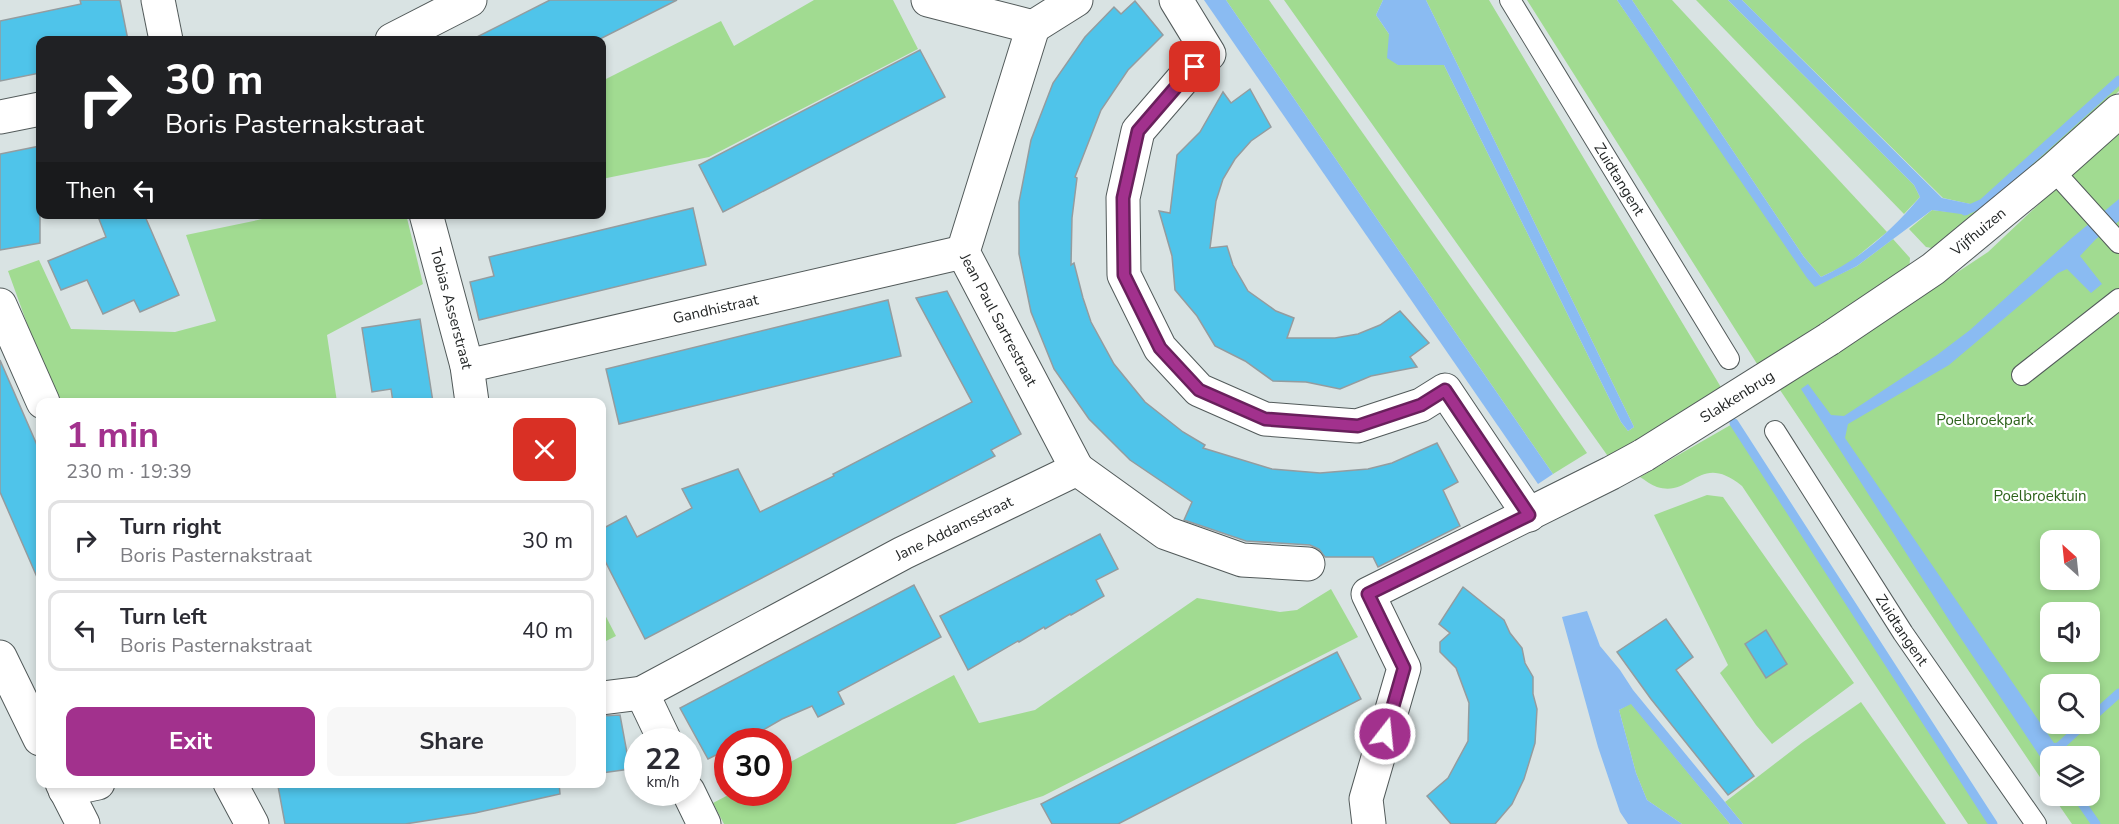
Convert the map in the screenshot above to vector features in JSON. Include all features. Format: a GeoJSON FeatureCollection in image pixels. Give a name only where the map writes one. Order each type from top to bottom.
{"type":"FeatureCollection","features":[{"type":"Feature","properties":{"kind":"street"},"geometry":{"type":"LineString","coordinates":[[158,0],[165,36]]}},
{"type":"Feature","properties":{"kind":"street"},"geometry":{"type":"LineString","coordinates":[[400,36],[470,0]]}},
{"type":"Feature","properties":{"kind":"street"},"geometry":{"type":"LineString","coordinates":[[928,0],[1033,27],[1076,0]]}},
{"type":"Feature","properties":{"kind":"street"},"geometry":{"type":"LineString","coordinates":[[1176,0],[1209,54],[1182,80],[1138,131],[1123,198],[1124,275],[1160,348],[1199,390],[1265,419],[1358,426],[1421,405],[1445,390],[1529,515],[1368,594],[1404,668],[1366,799],[1369,824]]}},
{"type":"Feature","properties":{"kind":"street","name":"Jean Paul Sartrestraat"},"geometry":{"type":"LineString","coordinates":[[1033,27],[963,252],[1077,469]]}},
{"type":"Feature","properties":{"kind":"street"},"geometry":{"type":"LineString","coordinates":[[0,117],[36,110]]}},
{"type":"Feature","properties":{"kind":"street","name":"Vijfhuizen"},"geometry":{"type":"LineString","coordinates":[[1829,339],[1933,269],[2053,170],[2119,111]]}},
{"type":"Feature","properties":{"kind":"street","name":"Tobias Asserstraat"},"geometry":{"type":"LineString","coordinates":[[427,219],[467,366],[471,398]]}},
{"type":"Feature","properties":{"kind":"street","name":"Gandhistraat"},"geometry":{"type":"LineString","coordinates":[[467,366],[963,252]]}},
{"type":"Feature","properties":{"kind":"street"},"geometry":{"type":"LineString","coordinates":[[0,305],[41,398]]}},
{"type":"Feature","properties":{"kind":"street","name":"Slakkenbrug"},"geometry":{"type":"LineString","coordinates":[[1529,515],[1644,455],[1829,339]]}},
{"type":"Feature","properties":{"kind":"street"},"geometry":{"type":"LineString","coordinates":[[1077,469],[1166,533],[1242,560],[1308,564]]}},
{"type":"Feature","properties":{"kind":"street","name":"Jane Addamsstraat"},"geometry":{"type":"LineString","coordinates":[[606,698],[642,693],[903,553],[1077,469]]}},
{"type":"Feature","properties":{"kind":"street"},"geometry":{"type":"LineString","coordinates":[[0,657],[36,731]]}},
{"type":"Feature","properties":{"kind":"street"},"geometry":{"type":"LineString","coordinates":[[642,693],[659,728]]}},
{"type":"Feature","properties":{"kind":"street"},"geometry":{"type":"LineString","coordinates":[[65,788],[83,824]]}},
{"type":"Feature","properties":{"kind":"street"},"geometry":{"type":"LineString","coordinates":[[233,788],[252,824]]}},
{"type":"Feature","properties":{"kind":"street"},"geometry":{"type":"LineString","coordinates":[[695,806],[704,824]]}},
{"type":"Feature","properties":{"kind":"lane","name":"Zuidtangent"},"geometry":{"type":"LineString","coordinates":[[1510,0],[1730,359]]}},
{"type":"Feature","properties":{"kind":"lane"},"geometry":{"type":"LineString","coordinates":[[2053,170],[2116,240]]}},
{"type":"Feature","properties":{"kind":"lane"},"geometry":{"type":"LineString","coordinates":[[2022,375],[2119,299]]}},
{"type":"Feature","properties":{"kind":"lane","name":"Zuidtangent"},"geometry":{"type":"LineString","coordinates":[[1775,431],[1903,633],[2036,824]]}},
{"type":"Feature","properties":{"kind":"green space"},"geometry":{"type":"Polygon","coordinates":[[[814,0],[893,0],[918,49],[709,157],[606,178],[606,79],[721,21],[734,46],[814,0]]]}},
{"type":"Feature","properties":{"kind":"green space"},"geometry":{"type":"Polygon","coordinates":[[[1226,0],[1269,0],[1587,453],[1553,474],[1226,0]]]}},
{"type":"Feature","properties":{"kind":"green space"},"geometry":{"type":"Polygon","coordinates":[[[1284,0],[1383,0],[1376,15],[1389,34],[1398,65],[1444,65],[1621,422],[1628,431],[1634,427],[1426,0],[1489,0],[1722,389],[1612,462],[1284,0]]]}},
{"type":"Feature","properties":{"kind":"green space"},"geometry":{"type":"Polygon","coordinates":[[[1527,0],[1617,0],[1815,286],[1857,266],[1893,239],[1910,258],[1909,272],[1759,367],[1527,0]]]}},
{"type":"Feature","properties":{"kind":"green space"},"geometry":{"type":"Polygon","coordinates":[[[1632,0],[1672,0],[1887,232],[1848,264],[1821,277],[1804,257],[1632,0]]]}},
{"type":"Feature","properties":{"kind":"green space"},"geometry":{"type":"Polygon","coordinates":[[[1696,0],[1728,0],[1914,185],[1920,197],[1904,214],[1696,0]]]}},
{"type":"Feature","properties":{"kind":"green space"},"geometry":{"type":"Polygon","coordinates":[[[1742,0],[2119,0],[2119,91],[2037,170],[1943,250],[1926,247],[1909,229],[1932,210],[1968,214],[1970,204],[1943,198],[1742,0]]]}},
{"type":"Feature","properties":{"kind":"green space","name":"Poelbroekpark"},"geometry":{"type":"Polygon","coordinates":[[[2119,129],[2119,824],[2072,824],[2060,806],[2100,806],[2100,746],[2040,746],[2040,777],[1780,390],[1988,252],[2119,129]]]}},
{"type":"Feature","properties":{"kind":"green space"},"geometry":{"type":"Polygon","coordinates":[[[263,219],[407,219],[423,284],[327,335],[336,398],[57,398],[42,365],[8,271],[39,260],[71,329],[175,332],[216,321],[186,235],[263,219]]]}},
{"type":"Feature","properties":{"kind":"green space"},"geometry":{"type":"Polygon","coordinates":[[[1734,423],[1993,824],[1968,824],[1742,486],[1727,476],[1716,473],[1705,474],[1679,487],[1669,489],[1657,487],[1640,477],[1734,423]]]}},
{"type":"Feature","properties":{"kind":"green space"},"geometry":{"type":"Polygon","coordinates":[[[1707,495],[1723,497],[1854,683],[1772,744],[1720,673],[1728,665],[1654,515],[1707,495]]]}},
{"type":"Feature","properties":{"kind":"green space"},"geometry":{"type":"Polygon","coordinates":[[[1331,589],[1358,637],[1043,796],[955,824],[724,824],[715,806],[792,806],[792,761],[954,675],[979,723],[1035,710],[1197,598],[1280,612],[1297,610],[1331,589]]]}},
{"type":"Feature","properties":{"kind":"green space"},"geometry":{"type":"Polygon","coordinates":[[[606,617],[616,636],[606,641],[606,617]]]}},
{"type":"Feature","properties":{"kind":"green space"},"geometry":{"type":"Polygon","coordinates":[[[1861,702],[1946,824],[1743,824],[1725,802],[1803,742],[1861,702]]]}},
{"type":"Feature","properties":{"kind":"green space"},"geometry":{"type":"Polygon","coordinates":[[[1631,703],[1730,824],[1682,824],[1647,800],[1636,773],[1619,710],[1631,703]]]}},
{"type":"Feature","properties":{"kind":"water"},"geometry":{"type":"Polygon","coordinates":[[[1204,0],[1226,0],[1553,474],[1538,484],[1204,0]]]}},
{"type":"Feature","properties":{"kind":"water"},"geometry":{"type":"Polygon","coordinates":[[[1383,0],[1426,0],[1634,427],[1628,431],[1621,422],[1444,65],[1398,65],[1387,58],[1389,34],[1376,15],[1383,0]]]}},
{"type":"Feature","properties":{"kind":"water"},"geometry":{"type":"Polygon","coordinates":[[[1617,0],[1632,0],[1804,257],[1821,277],[1849,262],[1875,243],[1920,197],[1914,185],[1728,0],[1742,0],[1942,198],[1971,204],[1968,215],[1932,210],[1857,266],[1815,287],[1617,0]]]}},
{"type":"Feature","properties":{"kind":"water"},"geometry":{"type":"Polygon","coordinates":[[[2119,199],[2119,221],[2096,239],[2080,256],[2102,284],[2091,293],[2067,269],[2058,273],[1949,365],[1848,424],[1845,438],[2040,723],[2040,734],[2048,734],[2054,743],[2064,742],[2060,746],[2040,746],[2040,757],[1956,631],[1801,389],[1808,384],[1831,415],[1844,416],[1937,355],[1970,330],[2073,237],[2119,199]]]}},
{"type":"Feature","properties":{"kind":"water"},"geometry":{"type":"Polygon","coordinates":[[[1587,611],[1600,646],[1633,690],[1743,824],[1730,824],[1631,704],[1619,710],[1636,773],[1647,800],[1682,824],[1628,824],[1620,812],[1598,747],[1562,617],[1587,611]]]}},
{"type":"Feature","properties":{"kind":"building"},"geometry":{"type":"Polygon","coordinates":[[[80,0],[120,0],[127,36],[36,36],[36,74],[0,81],[0,21],[81,4],[80,0]]]}},
{"type":"Feature","properties":{"kind":"building"},"geometry":{"type":"Polygon","coordinates":[[[550,0],[677,0],[606,36],[479,36],[550,0]]]}},
{"type":"Feature","properties":{"kind":"building"},"geometry":{"type":"Polygon","coordinates":[[[1135,1],[1163,35],[1128,70],[1101,110],[1075,177],[1077,178],[1072,218],[1071,265],[1074,263],[1091,322],[1114,364],[1145,402],[1183,432],[1205,445],[1203,448],[1272,469],[1320,473],[1368,469],[1392,463],[1437,443],[1458,482],[1443,490],[1460,526],[1378,567],[1373,557],[1325,557],[1319,549],[1310,545],[1246,541],[1184,520],[1192,502],[1130,460],[1089,419],[1054,369],[1031,312],[1019,254],[1019,202],[1031,140],[1053,83],[1085,37],[1114,7],[1121,14],[1135,1]]]}},
{"type":"Feature","properties":{"kind":"building"},"geometry":{"type":"Polygon","coordinates":[[[920,50],[945,97],[723,212],[699,165],[920,50]]]}},
{"type":"Feature","properties":{"kind":"building"},"geometry":{"type":"Polygon","coordinates":[[[1250,89],[1271,127],[1251,141],[1235,159],[1223,179],[1216,201],[1210,248],[1227,246],[1233,265],[1248,291],[1276,311],[1294,318],[1287,338],[1335,338],[1358,334],[1380,325],[1400,311],[1429,343],[1410,357],[1417,367],[1371,376],[1340,389],[1306,382],[1273,381],[1245,361],[1215,346],[1197,316],[1175,290],[1172,256],[1159,211],[1170,213],[1177,155],[1200,132],[1223,92],[1231,103],[1250,89]]]}},
{"type":"Feature","properties":{"kind":"building"},"geometry":{"type":"Polygon","coordinates":[[[36,147],[36,219],[40,219],[40,243],[0,250],[0,154],[36,147]]]}},
{"type":"Feature","properties":{"kind":"building"},"geometry":{"type":"Polygon","coordinates":[[[693,208],[706,265],[479,320],[470,282],[494,276],[489,257],[693,208]]]}},
{"type":"Feature","properties":{"kind":"building"},"geometry":{"type":"Polygon","coordinates":[[[99,219],[146,219],[179,295],[140,312],[134,300],[103,314],[87,280],[61,290],[48,261],[106,237],[99,219]]]}},
{"type":"Feature","properties":{"kind":"building"},"geometry":{"type":"Polygon","coordinates":[[[947,291],[1021,434],[991,450],[995,456],[645,639],[606,563],[606,527],[626,516],[637,537],[692,508],[682,489],[738,469],[760,512],[834,476],[833,474],[972,402],[916,298],[947,291]]]}},
{"type":"Feature","properties":{"kind":"building"},"geometry":{"type":"Polygon","coordinates":[[[888,300],[901,356],[619,424],[606,369],[888,300]]]}},
{"type":"Feature","properties":{"kind":"building"},"geometry":{"type":"Polygon","coordinates":[[[420,319],[432,398],[392,398],[391,389],[372,392],[362,328],[420,319]]]}},
{"type":"Feature","properties":{"kind":"building"},"geometry":{"type":"Polygon","coordinates":[[[0,360],[36,443],[36,575],[0,492],[0,360]]]}},
{"type":"Feature","properties":{"kind":"building"},"geometry":{"type":"Polygon","coordinates":[[[1100,534],[1118,569],[1096,580],[1104,596],[968,670],[940,616],[1100,534]]]}},
{"type":"Feature","properties":{"kind":"building"},"geometry":{"type":"Polygon","coordinates":[[[914,585],[941,637],[838,692],[844,704],[818,717],[812,706],[766,728],[714,728],[714,756],[708,759],[702,748],[702,728],[691,728],[680,708],[914,585]]]}},
{"type":"Feature","properties":{"kind":"building"},"geometry":{"type":"Polygon","coordinates":[[[1463,587],[1504,620],[1510,633],[1522,648],[1525,663],[1533,677],[1533,694],[1537,709],[1535,743],[1524,779],[1512,804],[1495,824],[1451,824],[1427,796],[1448,778],[1468,741],[1469,703],[1456,668],[1440,652],[1440,642],[1450,633],[1439,624],[1463,587]]]}},
{"type":"Feature","properties":{"kind":"building"},"geometry":{"type":"Polygon","coordinates":[[[1666,619],[1693,657],[1676,670],[1754,776],[1728,795],[1651,699],[1617,652],[1666,619]]]}},
{"type":"Feature","properties":{"kind":"building"},"geometry":{"type":"Polygon","coordinates":[[[1766,630],[1787,664],[1766,678],[1745,644],[1766,630]]]}},
{"type":"Feature","properties":{"kind":"building"},"geometry":{"type":"Polygon","coordinates":[[[1337,652],[1361,699],[1118,824],[1052,824],[1041,804],[1337,652]]]}},
{"type":"Feature","properties":{"kind":"building"},"geometry":{"type":"Polygon","coordinates":[[[620,715],[624,737],[624,770],[606,772],[606,716],[620,715]]]}},
{"type":"Feature","properties":{"kind":"building"},"geometry":{"type":"Polygon","coordinates":[[[278,788],[559,788],[560,794],[475,813],[405,824],[285,824],[278,788]]]}},
{"type":"Feature","properties":{"kind":"waterway"},"geometry":{"type":"LineString","coordinates":[[1965,211],[1983,203],[2119,80]]}},
{"type":"Feature","properties":{"kind":"waterway"},"geometry":{"type":"LineString","coordinates":[[1734,423],[1993,824]]}},
{"type":"Feature","properties":{"kind":"waterway"},"geometry":{"type":"LineString","coordinates":[[2100,710],[2119,693]]}},
{"type":"Feature","properties":{"kind":"waterway"},"geometry":{"type":"LineString","coordinates":[[2060,746],[2073,734]]}},
{"type":"Feature","properties":{"kind":"waterway"},"geometry":{"type":"LineString","coordinates":[[2084,806],[2096,824]]}},
{"type":"Feature","properties":{"kind":"route"},"geometry":{"type":"LineString","coordinates":[[1195,67],[1138,131],[1123,198],[1124,275],[1160,348],[1199,390],[1265,419],[1358,426],[1421,405],[1445,390],[1529,515],[1368,594],[1404,668],[1385,734]]}},
{"type":"Feature","properties":{"kind":"park label","name":"Poelbroektuin"},"geometry":{"type":"Point","coordinates":[2040,496]}}]}
